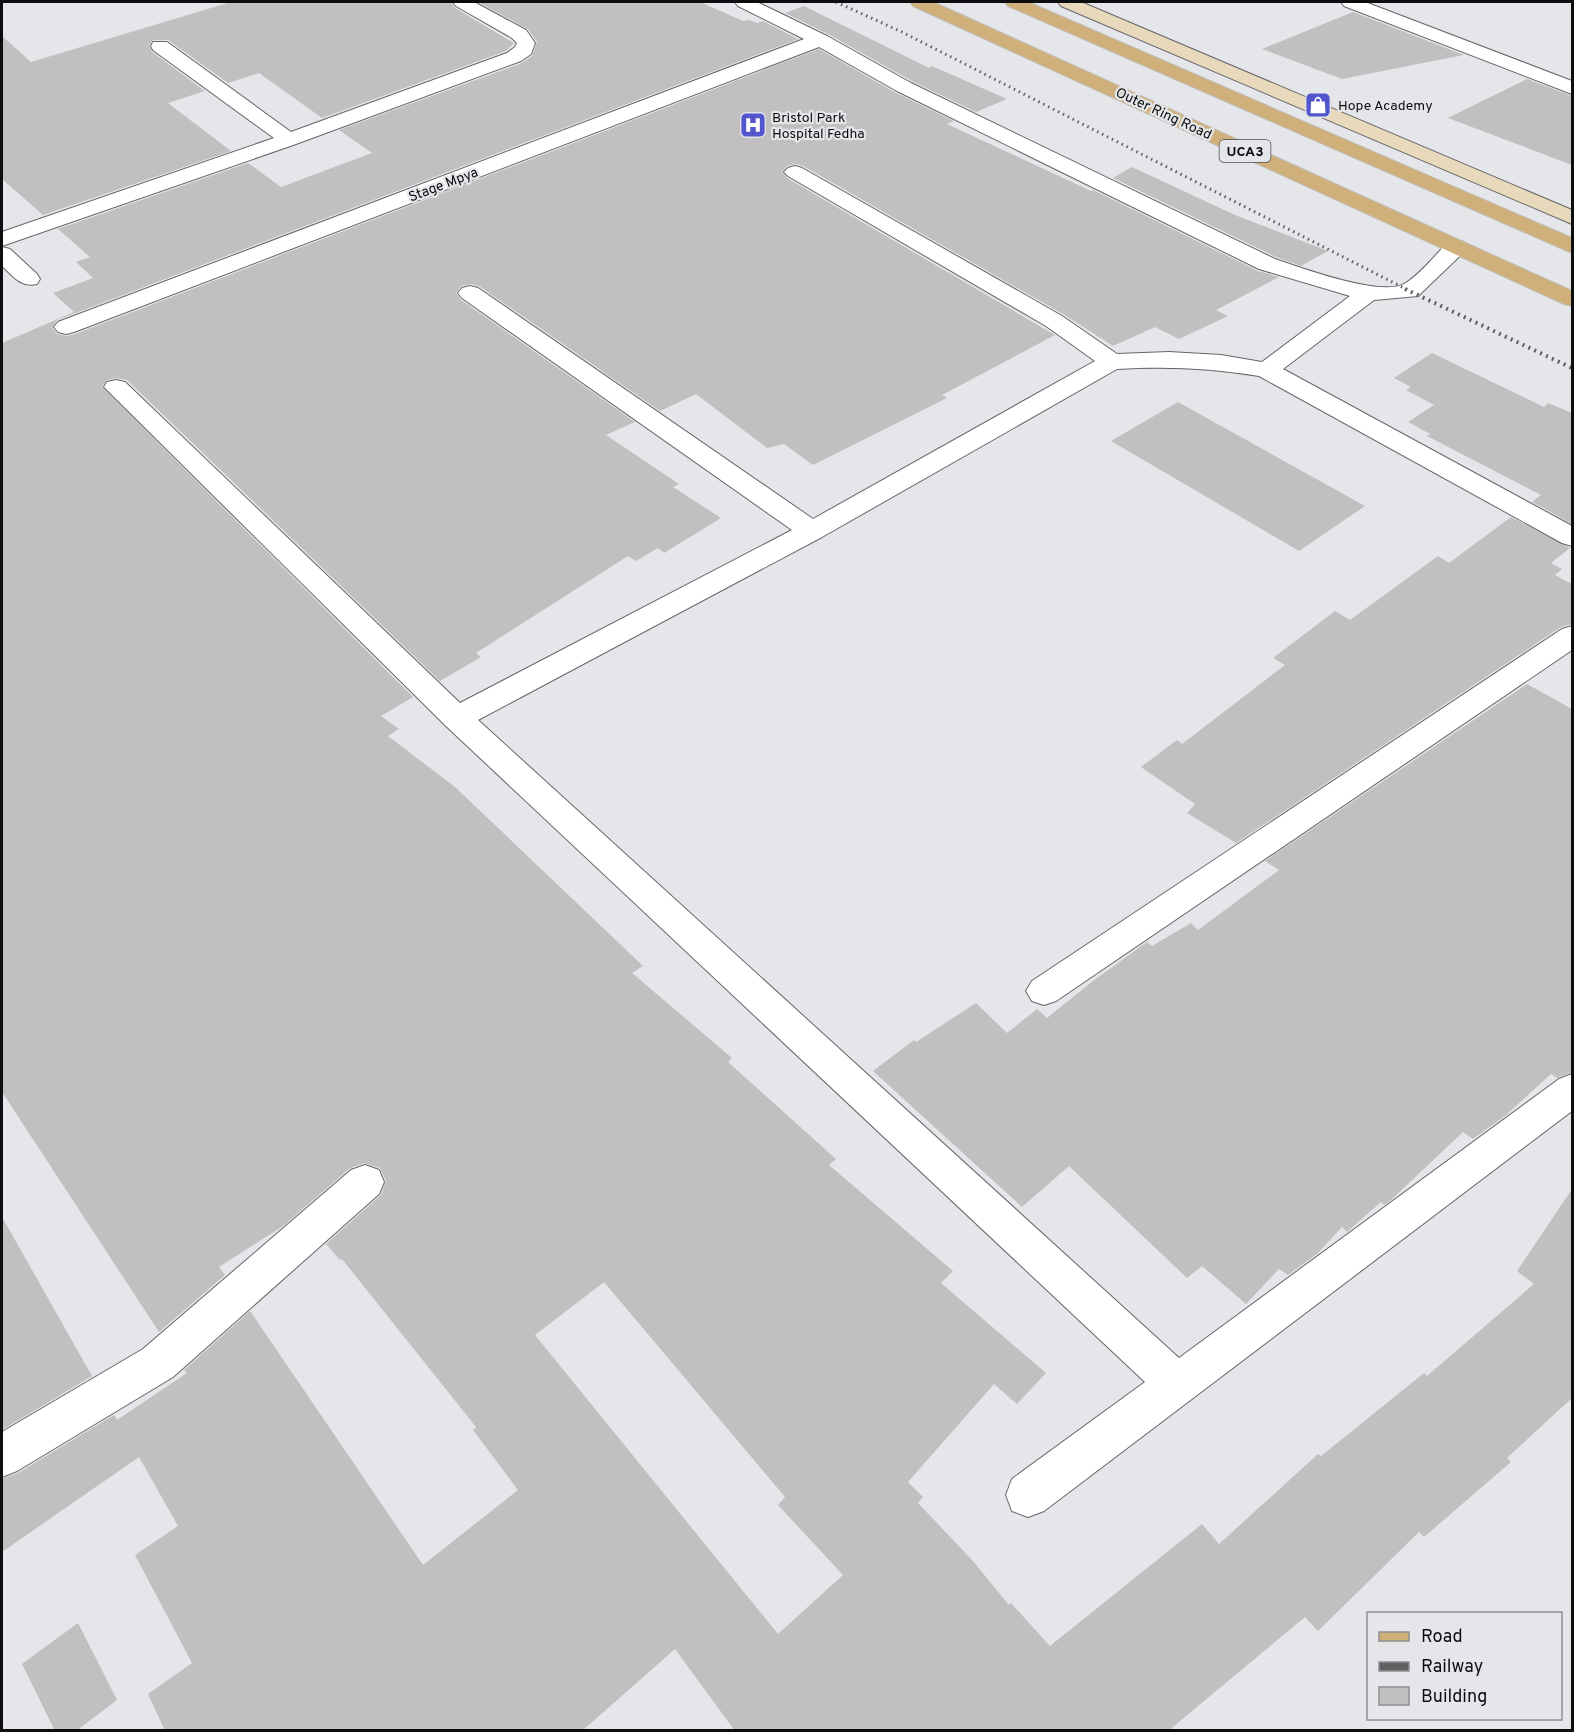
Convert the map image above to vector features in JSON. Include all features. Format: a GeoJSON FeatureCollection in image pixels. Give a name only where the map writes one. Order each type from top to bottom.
{"type":"FeatureCollection","features":[{"type":"Feature","properties":{"kind":"main road","name":"Outer Ring Road"},"geometry":{"type":"LineString","coordinates":[[919,2],[1572,299]]}},
{"type":"Feature","properties":{"kind":"main road"},"geometry":{"type":"LineString","coordinates":[[1014,2],[1572,246]]}},
{"type":"Feature","properties":{"kind":"main road"},"geometry":{"type":"LineString","coordinates":[[1067,2],[1572,218]]}},
{"type":"Feature","properties":{"kind":"street"},"geometry":{"type":"LineString","coordinates":[[2,239],[289,140],[514,57],[524,50],[526,43],[519,34],[462,2]]}},
{"type":"Feature","properties":{"kind":"street"},"geometry":{"type":"LineString","coordinates":[[744,2],[820,40],[904,87],[1267,264],[1298,275],[1368,294],[1410,291],[1456,247]]}},
{"type":"Feature","properties":{"kind":"street"},"geometry":{"type":"LineString","coordinates":[[1350,2],[1572,88]]}},
{"type":"Feature","properties":{"kind":"street","name":"Stage Mpya"},"geometry":{"type":"LineString","coordinates":[[66,327],[820,40]]}},
{"type":"Feature","properties":{"kind":"street"},"geometry":{"type":"LineString","coordinates":[[160,46],[289,140]]}},
{"type":"Feature","properties":{"kind":"street"},"geometry":{"type":"LineString","coordinates":[[795,172],[1054,321],[1112,362]]}},
{"type":"Feature","properties":{"kind":"street"},"geometry":{"type":"LineString","coordinates":[[2,254],[28,279]]}},
{"type":"Feature","properties":{"kind":"street"},"geometry":{"type":"LineString","coordinates":[[470,293],[812,531]]}},
{"type":"Feature","properties":{"kind":"street"},"geometry":{"type":"LineString","coordinates":[[1266,370],[1312,338],[1368,294]]}},
{"type":"Feature","properties":{"kind":"street"},"geometry":{"type":"LineString","coordinates":[[457,718],[812,531],[1112,362],[1169,358],[1221,362],[1266,370],[1572,537]]}},
{"type":"Feature","properties":{"kind":"street"},"geometry":{"type":"LineString","coordinates":[[117,387],[457,718],[1176,1383]]}},
{"type":"Feature","properties":{"kind":"street"},"geometry":{"type":"LineString","coordinates":[[1044,991],[1572,636]]}},
{"type":"Feature","properties":{"kind":"street"},"geometry":{"type":"LineString","coordinates":[[1028,1495],[1572,1090]]}},
{"type":"Feature","properties":{"kind":"street"},"geometry":{"type":"LineString","coordinates":[[2,1456],[158,1363],[365,1182]]}},
{"type":"Feature","properties":{"kind":"building"},"geometry":{"type":"Polygon","coordinates":[[[231,2],[451,2],[455,8],[514,43],[506,51],[322,118],[259,73],[228,83],[168,40],[153,40],[149,45],[152,52],[205,91],[168,103],[231,151],[43,215],[2,179],[2,36],[31,62],[231,2]]]}},
{"type":"Feature","properties":{"kind":"building"},"geometry":{"type":"Polygon","coordinates":[[[478,2],[700,2],[743,21],[749,20],[757,23],[763,21],[798,39],[57,320],[52,328],[57,334],[67,336],[75,334],[819,49],[896,93],[954,121],[947,124],[1093,190],[1258,271],[1279,277],[1216,310],[1228,316],[1179,339],[1155,327],[1113,346],[1063,314],[803,166],[796,164],[787,166],[782,172],[787,178],[1055,335],[942,395],[947,398],[813,465],[784,444],[767,448],[696,394],[660,411],[479,286],[471,284],[461,286],[456,293],[461,300],[635,422],[606,435],[679,484],[673,487],[721,518],[664,553],[658,548],[636,561],[628,556],[476,653],[481,657],[440,681],[127,380],[116,378],[107,380],[102,387],[413,697],[381,716],[399,729],[388,736],[455,787],[643,966],[632,973],[732,1058],[728,1062],[836,1159],[829,1165],[953,1271],[941,1283],[1046,1373],[1017,1404],[994,1384],[908,1482],[923,1497],[918,1503],[972,1560],[1009,1605],[1011,1603],[1050,1646],[1202,1524],[1219,1544],[1318,1454],[1321,1456],[1424,1373],[1427,1376],[1534,1284],[1517,1271],[1572,1189],[1572,1398],[1507,1458],[1511,1462],[1424,1537],[1419,1532],[1318,1631],[1305,1617],[1168,1731],[735,1731],[675,1649],[582,1731],[165,1731],[148,1694],[192,1663],[135,1555],[178,1526],[139,1457],[2,1552],[2,1479],[18,1473],[114,1415],[117,1420],[187,1373],[184,1370],[250,1311],[423,1565],[518,1490],[473,1430],[476,1427],[342,1259],[340,1260],[326,1244],[381,1195],[386,1181],[380,1168],[364,1163],[350,1168],[283,1226],[219,1267],[225,1275],[159,1332],[2,1092],[2,343],[74,312],[53,293],[93,278],[76,262],[90,257],[58,229],[248,163],[281,187],[372,153],[339,130],[522,63],[532,56],[537,42],[528,29],[478,2]],[[604,1282],[535,1335],[778,1634],[843,1575],[778,1505],[785,1497],[604,1282]]]}},
{"type":"Feature","properties":{"kind":"building"},"geometry":{"type":"Polygon","coordinates":[[[804,6],[929,68],[932,66],[1007,99],[976,112],[912,81],[785,13],[804,6]]]}},
{"type":"Feature","properties":{"kind":"building"},"geometry":{"type":"Polygon","coordinates":[[[1353,12],[1464,55],[1342,79],[1262,49],[1353,12]]]}},
{"type":"Feature","properties":{"kind":"building"},"geometry":{"type":"Polygon","coordinates":[[[1527,79],[1572,96],[1572,165],[1448,118],[1527,79]]]}},
{"type":"Feature","properties":{"kind":"building"},"geometry":{"type":"Polygon","coordinates":[[[1132,167],[1235,215],[1328,251],[1301,266],[1276,257],[1113,178],[1132,167]]]}},
{"type":"Feature","properties":{"kind":"building"},"geometry":{"type":"Polygon","coordinates":[[[1432,353],[1544,407],[1548,403],[1572,413],[1572,524],[1532,502],[1541,495],[1427,436],[1430,434],[1408,422],[1434,405],[1406,390],[1411,387],[1394,378],[1432,353]]]}},
{"type":"Feature","properties":{"kind":"building"},"geometry":{"type":"Polygon","coordinates":[[[1178,402],[1365,506],[1299,551],[1111,441],[1178,402]]]}},
{"type":"Feature","properties":{"kind":"building"},"geometry":{"type":"Polygon","coordinates":[[[1511,517],[1570,548],[1551,563],[1562,569],[1555,575],[1572,584],[1572,624],[1561,627],[1236,843],[1187,813],[1195,804],[1141,767],[1177,740],[1182,744],[1285,665],[1273,658],[1335,611],[1350,620],[1438,556],[1449,563],[1511,517]]]}},
{"type":"Feature","properties":{"kind":"building"},"geometry":{"type":"Polygon","coordinates":[[[1527,684],[1572,709],[1572,1072],[1557,1078],[1551,1074],[1506,1115],[1473,1139],[1463,1132],[1392,1199],[1384,1205],[1381,1202],[1347,1232],[1342,1227],[1317,1254],[1288,1275],[1279,1269],[1246,1304],[1202,1266],[1187,1278],[1069,1166],[1022,1207],[873,1071],[914,1040],[916,1042],[976,1003],[1007,1033],[1037,1009],[1047,1018],[1147,942],[1152,946],[1191,923],[1198,930],[1279,870],[1265,861],[1527,684]]]}},
{"type":"Feature","properties":{"kind":"building"},"geometry":{"type":"Polygon","coordinates":[[[2,1217],[92,1376],[2,1430],[2,1217]]]}},
{"type":"Feature","properties":{"kind":"building"},"geometry":{"type":"Polygon","coordinates":[[[78,1623],[117,1700],[76,1731],[55,1731],[22,1664],[78,1623]]]}},
{"type":"Feature","properties":{"kind":"railway"},"geometry":{"type":"LineString","coordinates":[[836,2],[902,32],[1408,290]]}},
{"type":"Feature","properties":{"kind":"railway"},"geometry":{"type":"LineString","coordinates":[[1405,289],[1572,368]]}},
{"type":"Feature","properties":{"kind":"place","name":"Hope Academy"},"geometry":{"type":"Point","coordinates":[1318,105]}},
{"type":"Feature","properties":{"kind":"place","name":"Bristol Park Hospital Fedha"},"geometry":{"type":"Point","coordinates":[753,125]}}]}
